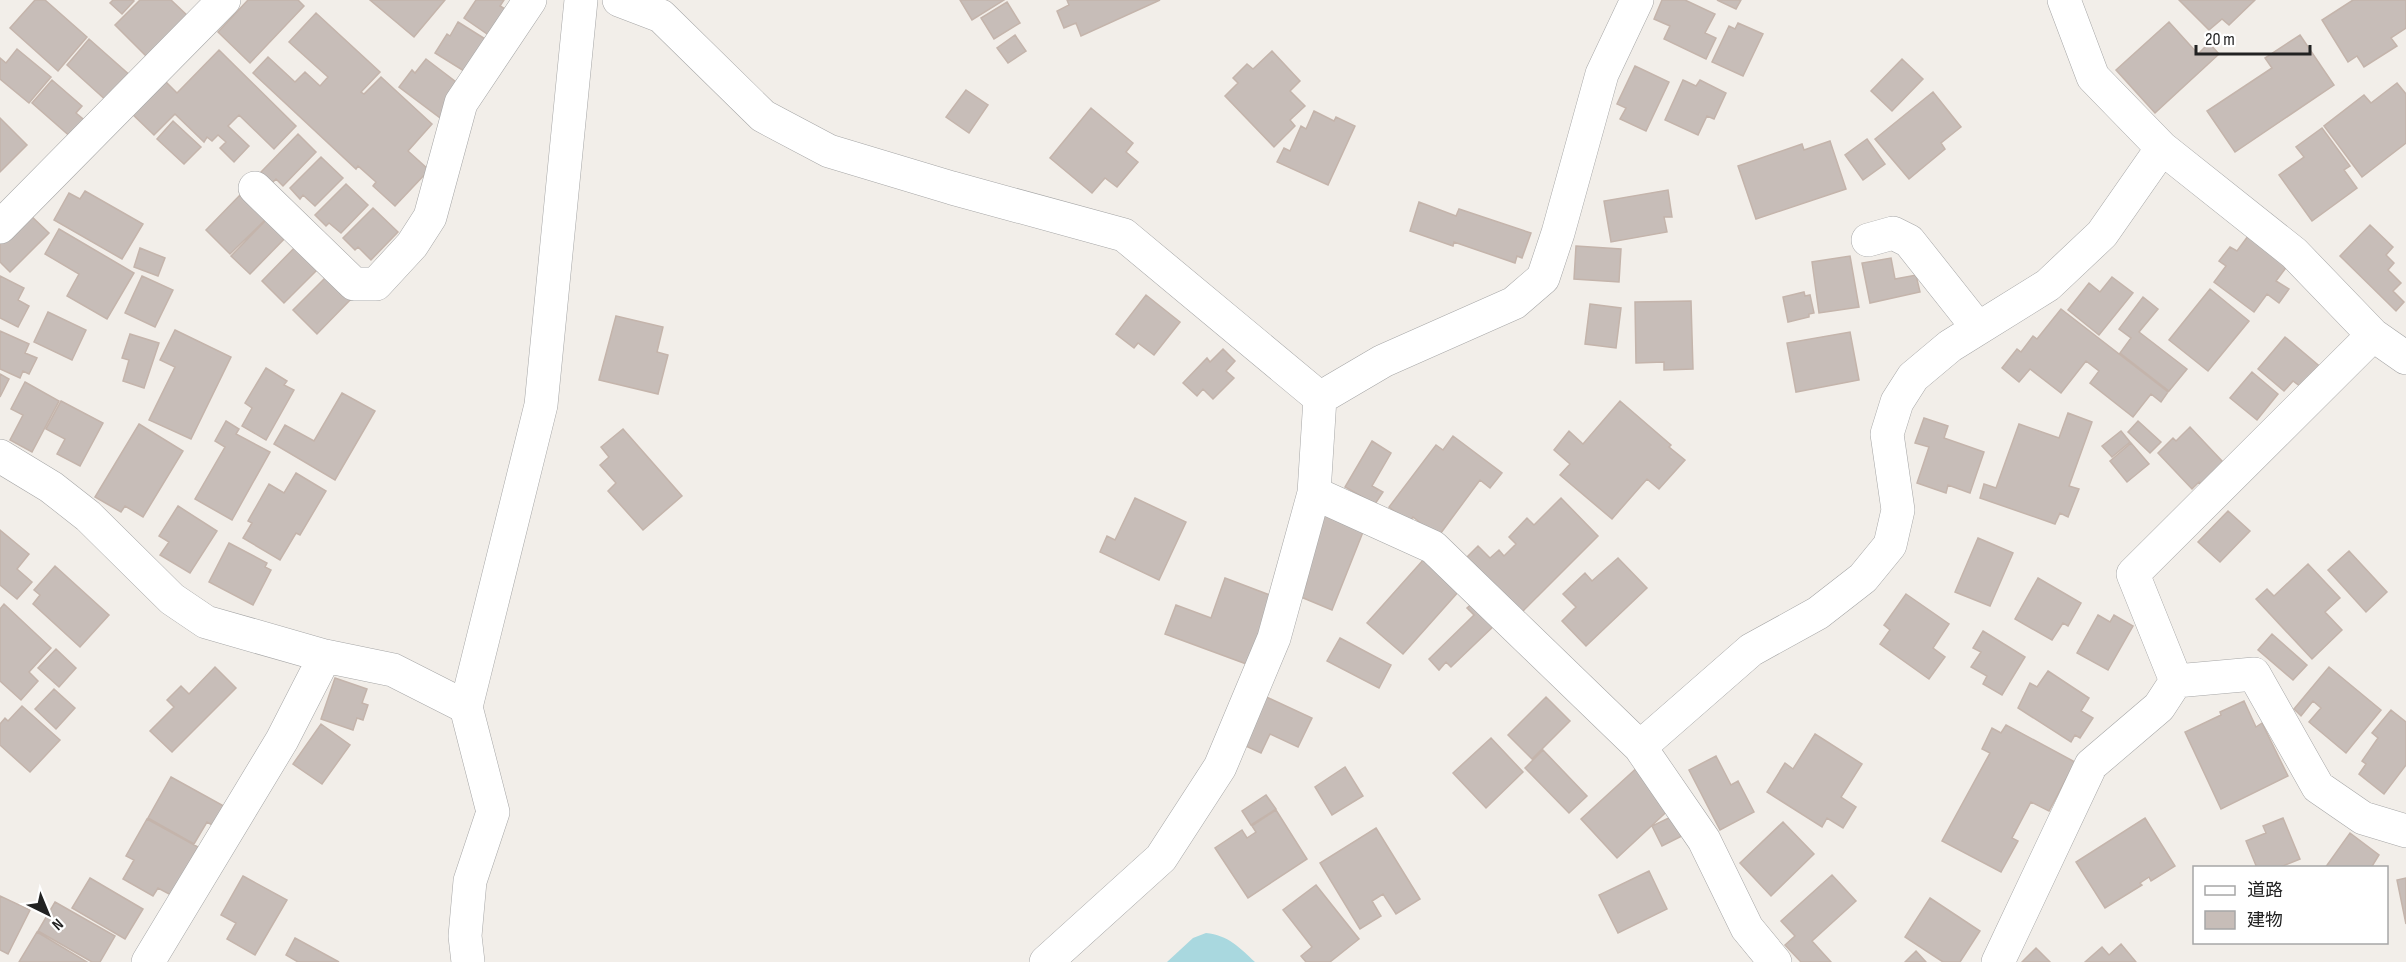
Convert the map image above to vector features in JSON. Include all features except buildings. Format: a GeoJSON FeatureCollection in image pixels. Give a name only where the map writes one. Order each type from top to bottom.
{"type":"FeatureCollection","features":[{"type":"Feature","properties":{"kind":"street"},"geometry":{"type":"LineString","coordinates":[[0,227],[224,0]]}},
{"type":"Feature","properties":{"kind":"street"},"geometry":{"type":"LineString","coordinates":[[255,188],[354,284],[376,284],[412,245],[430,217],[461,103],[530,0]]}},
{"type":"Feature","properties":{"kind":"street"},"geometry":{"type":"LineString","coordinates":[[468,962],[465,936],[470,881],[493,812],[466,707],[541,405],[581,0]]}},
{"type":"Feature","properties":{"kind":"street"},"geometry":{"type":"LineString","coordinates":[[619,0],[662,8],[763,116],[829,151],[952,189],[1124,235],[1320,398]]}},
{"type":"Feature","properties":{"kind":"street"},"geometry":{"type":"LineString","coordinates":[[1320,398],[1383,361],[1514,303],[1543,278],[1558,233],[1602,74],[1637,0]]}},
{"type":"Feature","properties":{"kind":"street"},"geometry":{"type":"LineString","coordinates":[[2064,0],[2093,78],[2162,148],[2294,253],[2373,335],[2406,358]]}},
{"type":"Feature","properties":{"kind":"street"},"geometry":{"type":"LineString","coordinates":[[1640,747],[1751,650],[1818,613],[1863,578],[1890,545],[1898,510],[1887,434],[1897,402],[1913,377],[1950,346],[2048,285],[2102,234],[2162,148]]}},
{"type":"Feature","properties":{"kind":"street"},"geometry":{"type":"LineString","coordinates":[[1868,240],[1893,233],[1909,241],[1978,328]]}},
{"type":"Feature","properties":{"kind":"street"},"geometry":{"type":"LineString","coordinates":[[2176,681],[2133,574],[2373,335]]}},
{"type":"Feature","properties":{"kind":"street"},"geometry":{"type":"LineString","coordinates":[[1046,962],[1161,858],[1220,767],[1274,638],[1314,493],[1320,398]]}},
{"type":"Feature","properties":{"kind":"street"},"geometry":{"type":"LineString","coordinates":[[0,456],[51,487],[88,516],[172,599],[206,622],[325,656],[393,670],[466,707]]}},
{"type":"Feature","properties":{"kind":"street"},"geometry":{"type":"LineString","coordinates":[[1314,493],[1433,547],[1640,747],[1704,840],[1747,928],[1775,962]]}},
{"type":"Feature","properties":{"kind":"street"},"geometry":{"type":"LineString","coordinates":[[148,962],[282,740],[325,656]]}},
{"type":"Feature","properties":{"kind":"street"},"geometry":{"type":"LineString","coordinates":[[2176,681],[2254,674],[2318,787],[2363,818],[2406,831]]}},
{"type":"Feature","properties":{"kind":"street"},"geometry":{"type":"LineString","coordinates":[[1998,962],[2091,765],[2159,707],[2176,681]]}},
{"type":"Feature","properties":{"kind":"water"},"geometry":{"type":"Polygon","coordinates":[[[1206,933],[1227,939],[1255,962],[1167,962],[1193,938],[1206,933]]]}}]}
